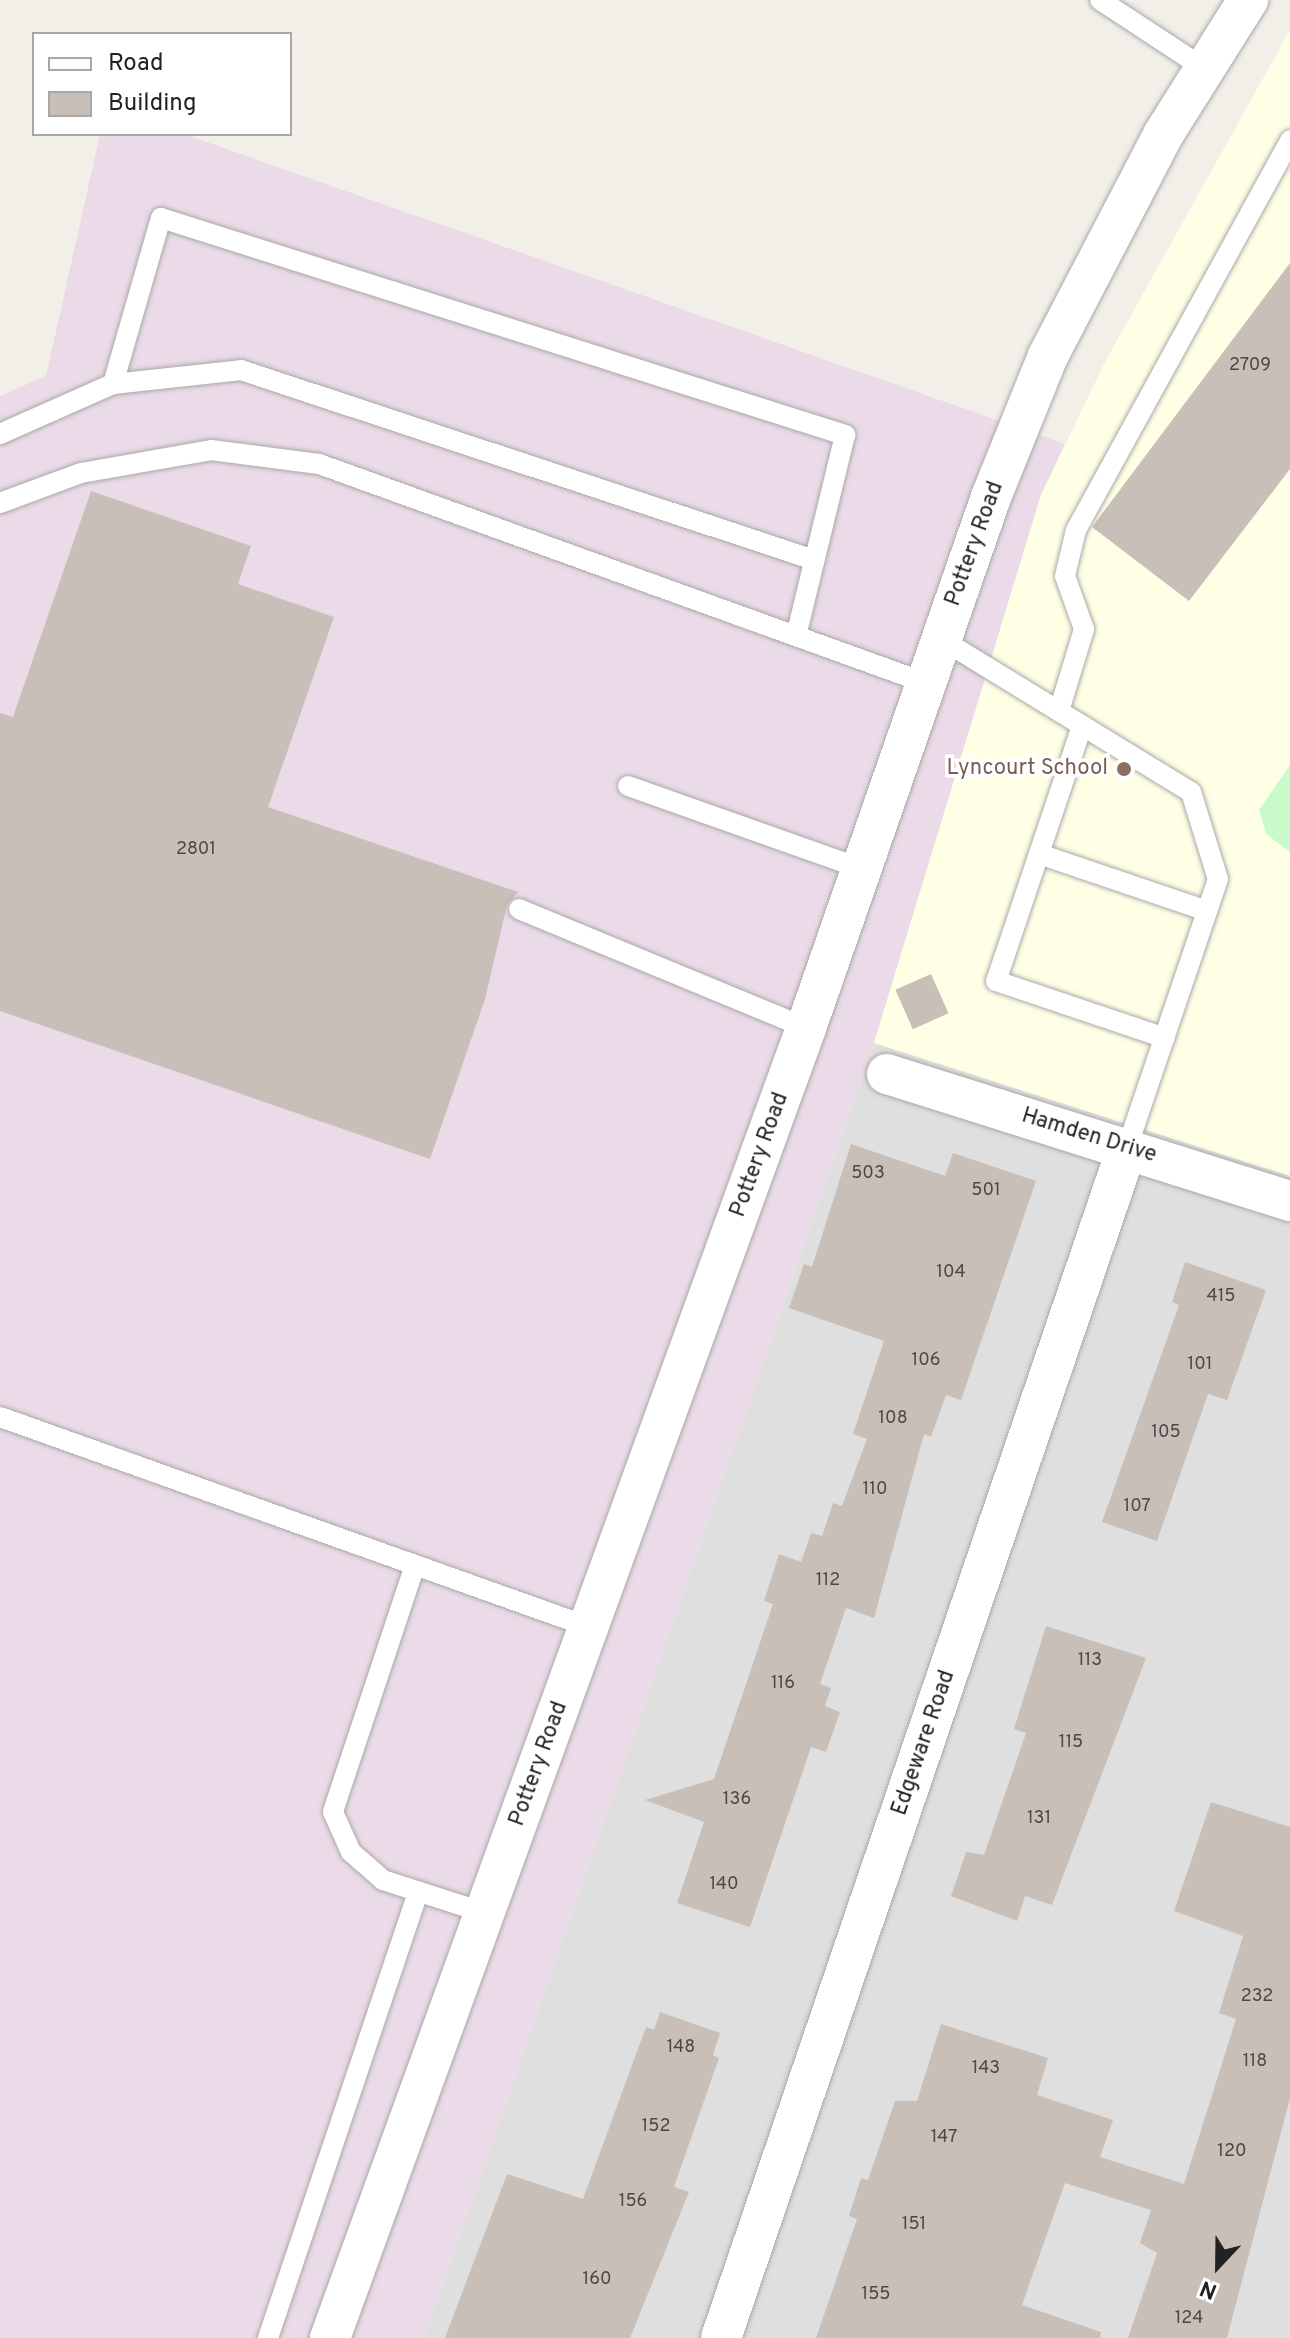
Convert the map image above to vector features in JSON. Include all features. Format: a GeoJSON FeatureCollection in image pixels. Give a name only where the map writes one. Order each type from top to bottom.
{"type":"FeatureCollection","features":[{"type":"Feature","properties":{"kind":"street","name":"Pottery Road"},"geometry":{"type":"LineString","coordinates":[[330,2338],[806,1028],[941,639],[1048,356],[1205,69],[1248,0]]}},
{"type":"Feature","properties":{"kind":"street","name":"Hamden Drive"},"geometry":{"type":"LineString","coordinates":[[887,1074],[1290,1201]]}},
{"type":"Feature","properties":{"kind":"street","name":"Edgeware Road"},"geometry":{"type":"LineString","coordinates":[[721,2338],[1127,1148]]}},
{"type":"Feature","properties":{"kind":"lane"},"geometry":{"type":"LineString","coordinates":[[1100,0],[1205,69]]}},
{"type":"Feature","properties":{"kind":"lane"},"geometry":{"type":"LineString","coordinates":[[1059,711],[1084,629],[1065,576],[1076,530],[1112,454],[1290,140]]}},
{"type":"Feature","properties":{"kind":"lane"},"geometry":{"type":"LineString","coordinates":[[113,384],[161,218],[845,435],[796,636]]}},
{"type":"Feature","properties":{"kind":"lane"},"geometry":{"type":"LineString","coordinates":[[0,434],[113,384],[241,370],[814,560]]}},
{"type":"Feature","properties":{"kind":"lane"},"geometry":{"type":"LineString","coordinates":[[0,503],[81,473],[211,450],[319,464],[926,683]]}},
{"type":"Feature","properties":{"kind":"lane"},"geometry":{"type":"LineString","coordinates":[[941,639],[1191,792],[1218,879],[1127,1148]]}},
{"type":"Feature","properties":{"kind":"lane"},"geometry":{"type":"LineString","coordinates":[[1082,726],[996,981],[1165,1038]]}},
{"type":"Feature","properties":{"kind":"lane"},"geometry":{"type":"LineString","coordinates":[[628,786],[862,869]]}},
{"type":"Feature","properties":{"kind":"lane"},"geometry":{"type":"LineString","coordinates":[[1039,854],[1207,911]]}},
{"type":"Feature","properties":{"kind":"lane"},"geometry":{"type":"LineString","coordinates":[[519,909],[806,1028]]}},
{"type":"Feature","properties":{"kind":"lane"},"geometry":{"type":"LineString","coordinates":[[0,1417],[589,1627]]}},
{"type":"Feature","properties":{"kind":"lane"},"geometry":{"type":"LineString","coordinates":[[415,1565],[333,1812],[351,1852],[383,1880],[485,1913]]}},
{"type":"Feature","properties":{"kind":"lane"},"geometry":{"type":"LineString","coordinates":[[268,2338],[418,1891]]}},
{"type":"Feature","properties":{"kind":"shaded area","name":"Lyncourt School"},"geometry":{"type":"Polygon","coordinates":[[[1290,30],[1290,1176],[874,1043],[1041,495],[1104,364],[1290,30]]]}},
{"type":"Feature","properties":{"kind":"shaded area"},"geometry":{"type":"Polygon","coordinates":[[[100,136],[190,136],[1065,444],[1041,495],[874,1043],[424,2338],[0,2338],[0,396],[46,376],[100,136]]]}},
{"type":"Feature","properties":{"kind":"shaded area"},"geometry":{"type":"Polygon","coordinates":[[[874,1043],[1290,1176],[1290,2338],[424,2338],[874,1043]]]}},
{"type":"Feature","properties":{"kind":"green space"},"geometry":{"type":"Polygon","coordinates":[[[1290,765],[1290,852],[1266,834],[1259,810],[1290,765]]]}},
{"type":"Feature","properties":{"kind":"building"},"geometry":{"type":"Polygon","coordinates":[[[1290,263],[1290,469],[1189,601],[1092,527],[1290,263]]]}},
{"type":"Feature","properties":{"kind":"building"},"geometry":{"type":"Polygon","coordinates":[[[91,491],[251,546],[238,584],[334,617],[268,807],[518,892],[507,905],[485,999],[430,1159],[0,1011],[0,713],[13,717],[91,491]]]}},
{"type":"Feature","properties":{"kind":"building"},"geometry":{"type":"Polygon","coordinates":[[[931,974],[948,1013],[913,1029],[895,990],[931,974]]]}},
{"type":"Feature","properties":{"kind":"building"},"geometry":{"type":"Polygon","coordinates":[[[851,1144],[945,1176],[953,1153],[1036,1181],[961,1400],[946,1395],[931,1437],[924,1434],[874,1618],[846,1608],[820,1684],[831,1688],[825,1706],[840,1712],[826,1752],[811,1747],[750,1927],[677,1903],[704,1822],[645,1800],[714,1779],[773,1604],[764,1601],[779,1554],[801,1562],[811,1533],[822,1536],[833,1503],[842,1506],[867,1439],[853,1434],[884,1341],[789,1308],[804,1264],[812,1267],[851,1144]]]}},
{"type":"Feature","properties":{"kind":"building"},"geometry":{"type":"Polygon","coordinates":[[[1185,1262],[1266,1290],[1227,1400],[1208,1394],[1157,1541],[1102,1522],[1179,1305],[1172,1302],[1185,1262]]]}},
{"type":"Feature","properties":{"kind":"building"},"geometry":{"type":"Polygon","coordinates":[[[1046,1626],[1146,1658],[1052,1905],[1025,1896],[1017,1921],[951,1896],[966,1852],[984,1855],[1026,1733],[1014,1729],[1046,1626]]]}},
{"type":"Feature","properties":{"kind":"building"},"geometry":{"type":"Polygon","coordinates":[[[1211,1802],[1290,1827],[1290,2098],[1227,2338],[1128,2338],[1157,2253],[1140,2243],[1151,2210],[1065,2183],[1022,2305],[1101,2332],[1100,2338],[816,2338],[857,2219],[849,2216],[861,2178],[868,2180],[895,2101],[917,2101],[941,2024],[1048,2058],[1037,2095],[1113,2120],[1100,2157],[1184,2184],[1236,2019],[1219,2013],[1243,1936],[1174,1911],[1211,1802]]]}},
{"type":"Feature","properties":{"kind":"building"},"geometry":{"type":"Polygon","coordinates":[[[660,2012],[720,2033],[713,2055],[719,2058],[674,2187],[689,2192],[630,2338],[445,2338],[507,2174],[583,2199],[646,2027],[654,2030],[660,2012]]]}},
{"type":"Feature","properties":{"kind":"place","name":"Lyncourt School"},"geometry":{"type":"Point","coordinates":[1124,769]}}]}
